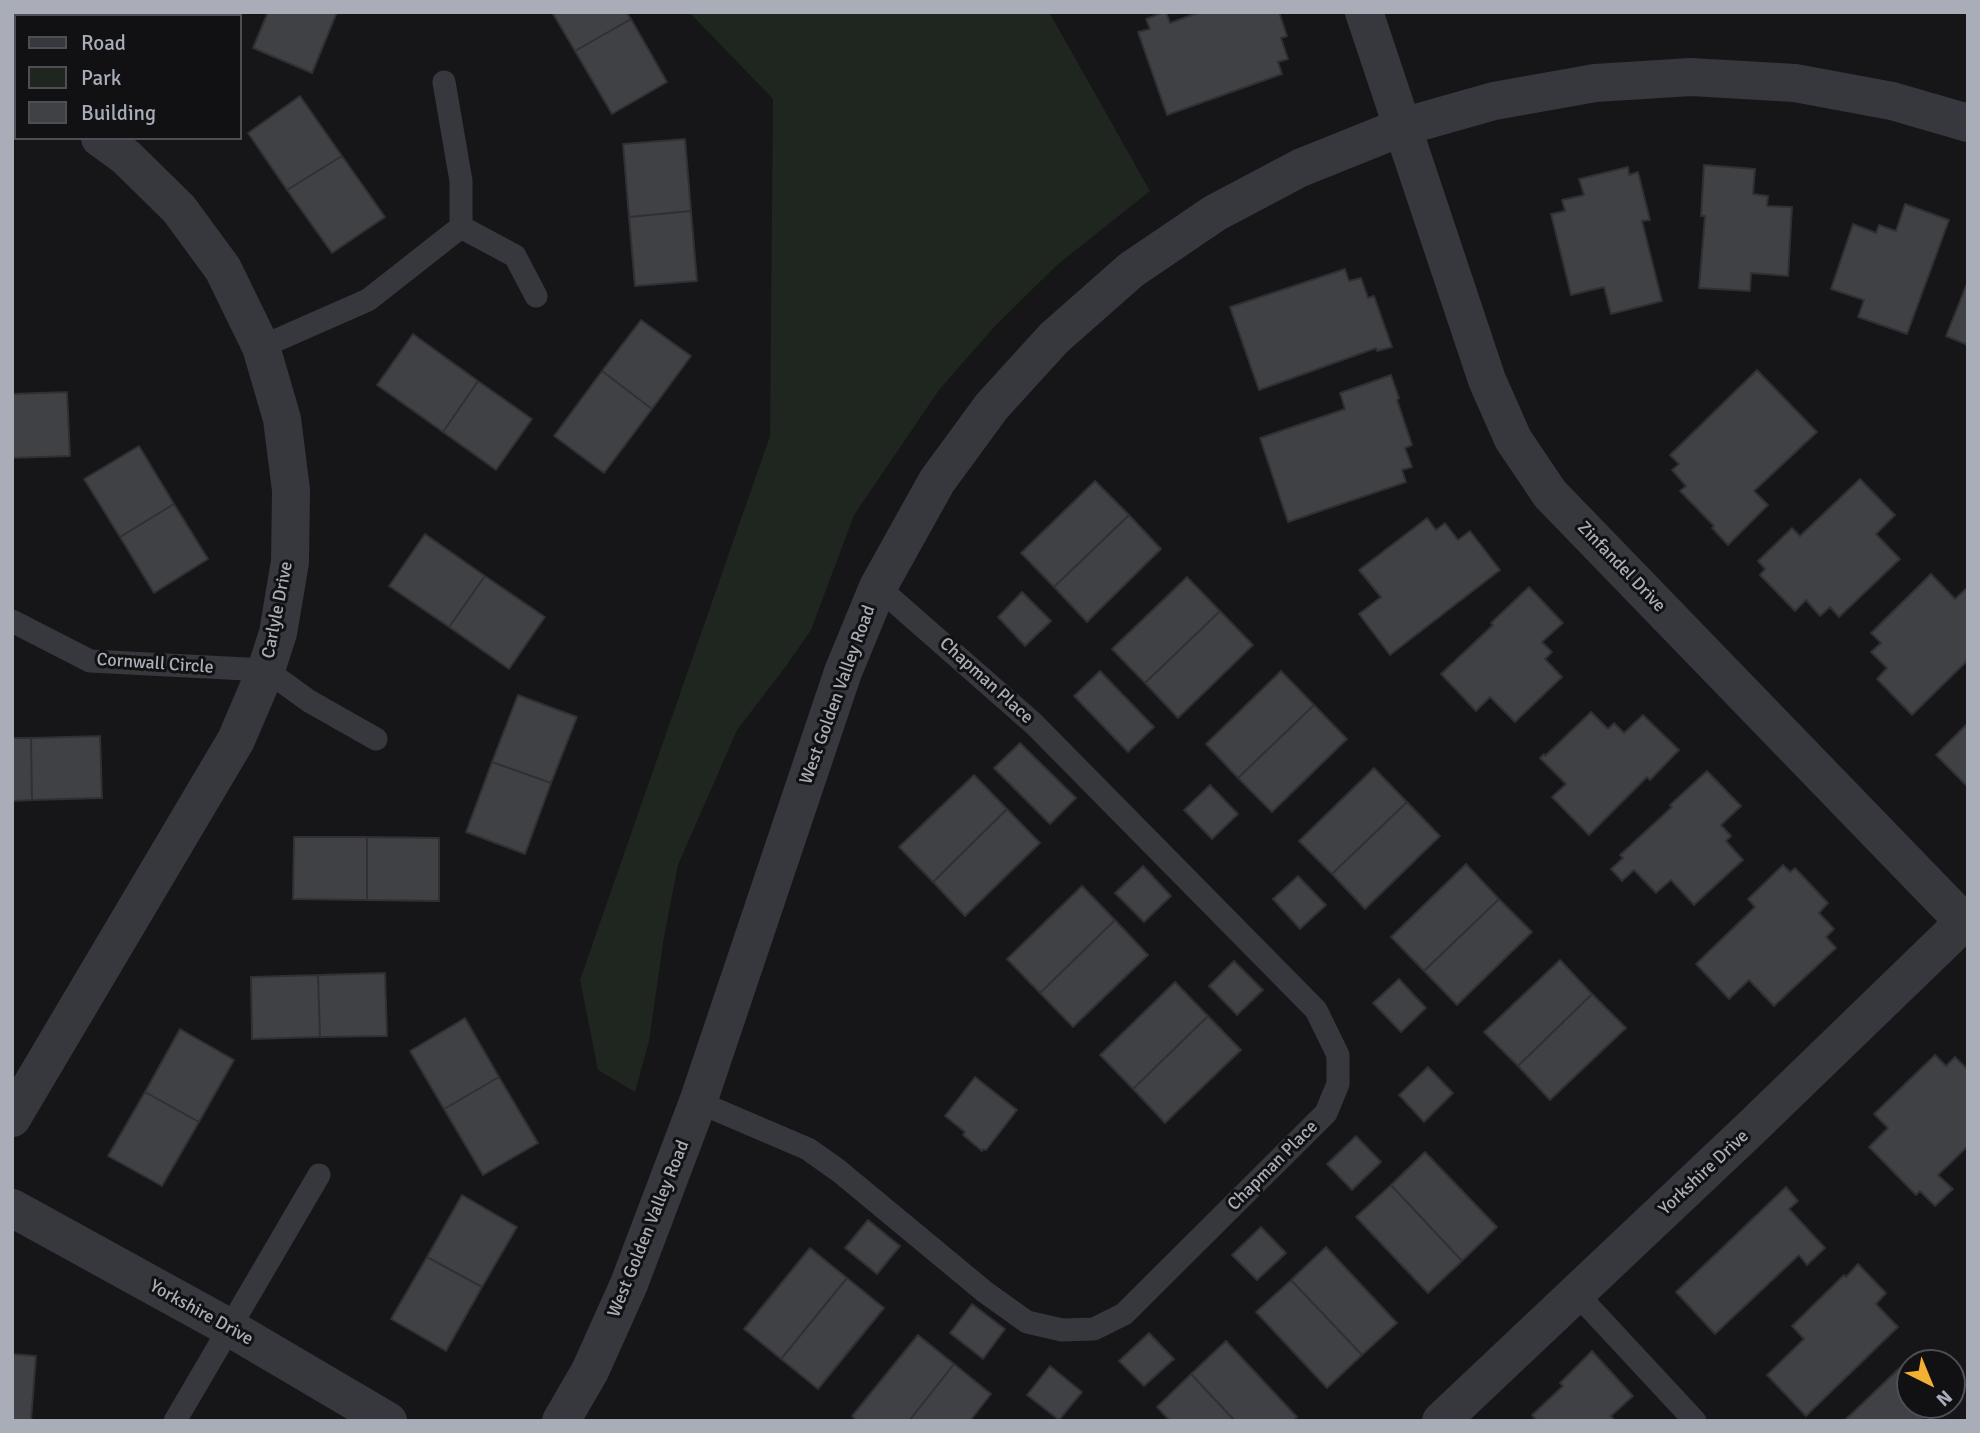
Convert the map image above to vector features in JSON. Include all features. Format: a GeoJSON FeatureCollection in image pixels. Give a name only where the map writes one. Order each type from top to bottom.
{"type":"FeatureCollection","features":[{"type":"Feature","properties":{"kind":"street","name":"Zinfandel Drive"},"geometry":{"type":"LineString","coordinates":[[1364,12],[1487,380],[1513,439],[1550,494],[1966,924]]}},
{"type":"Feature","properties":{"kind":"street","name":"West Golden Valley Road"},"geometry":{"type":"LineString","coordinates":[[561,1421],[590,1371],[629,1284],[698,1102],[843,672],[878,587],[937,481],[992,406],[1054,338],[1121,279],[1215,213],[1300,167],[1402,127],[1494,100],[1595,83],[1691,77],[1795,83],[1892,101],[1968,123]]}},
{"type":"Feature","properties":{"kind":"street","name":"Carlyle Drive"},"geometry":{"type":"LineString","coordinates":[[12,1118],[236,740],[266,670],[278,633],[290,562],[291,490],[282,419],[261,347],[223,269],[179,209],[126,157],[103,140]]}},
{"type":"Feature","properties":{"kind":"street","name":"Yorkshire Drive"},"geometry":{"type":"LineString","coordinates":[[1441,1421],[1966,924]]}},
{"type":"Feature","properties":{"kind":"street","name":"Yorkshire Drive"},"geometry":{"type":"LineString","coordinates":[[12,1208],[230,1328],[388,1421]]}},
{"type":"Feature","properties":{"kind":"lane"},"geometry":{"type":"LineString","coordinates":[[444,82],[461,181],[461,227]]}},
{"type":"Feature","properties":{"kind":"lane"},"geometry":{"type":"LineString","coordinates":[[461,227],[515,256],[536,296]]}},
{"type":"Feature","properties":{"kind":"lane"},"geometry":{"type":"LineString","coordinates":[[261,347],[368,300],[461,227]]}},
{"type":"Feature","properties":{"kind":"lane","name":"Chapman Place"},"geometry":{"type":"LineString","coordinates":[[698,1102],[808,1149],[839,1171],[995,1300],[1027,1322],[1062,1330],[1094,1329],[1124,1314],[1326,1113],[1338,1084],[1338,1055],[1316,1010],[1034,724],[878,587]]}},
{"type":"Feature","properties":{"kind":"lane","name":"Cornwall Circle"},"geometry":{"type":"LineString","coordinates":[[12,621],[90,661],[266,670]]}},
{"type":"Feature","properties":{"kind":"lane"},"geometry":{"type":"LineString","coordinates":[[266,670],[309,701],[376,738]]}},
{"type":"Feature","properties":{"kind":"lane"},"geometry":{"type":"LineString","coordinates":[[175,1421],[319,1175]]}},
{"type":"Feature","properties":{"kind":"lane"},"geometry":{"type":"LineString","coordinates":[[1576,1293],[1695,1421]]}},
{"type":"Feature","properties":{"kind":"green space"},"geometry":{"type":"Polygon","coordinates":[[[689,12],[1049,12],[1150,191],[1057,265],[995,326],[939,390],[854,515],[811,630],[737,730],[678,865],[664,937],[649,1041],[635,1092],[598,1070],[580,980],[770,436],[773,99],[689,12]]]}},
{"type":"Feature","properties":{"kind":"building"},"geometry":{"type":"Polygon","coordinates":[[[268,12],[337,12],[312,73],[253,48],[268,12]]]}},
{"type":"Feature","properties":{"kind":"building"},"geometry":{"type":"Polygon","coordinates":[[[552,12],[626,12],[631,19],[575,51],[552,12]]]}},
{"type":"Feature","properties":{"kind":"building"},"geometry":{"type":"Polygon","coordinates":[[[1164,12],[1170,23],[1200,12],[1279,12],[1287,36],[1281,38],[1288,59],[1278,62],[1282,74],[1167,115],[1138,32],[1150,29],[1146,19],[1164,12]]]}},
{"type":"Feature","properties":{"kind":"building"},"geometry":{"type":"Polygon","coordinates":[[[631,19],[667,82],[612,114],[575,51],[631,19]]]}},
{"type":"Feature","properties":{"kind":"building"},"geometry":{"type":"Polygon","coordinates":[[[300,96],[342,156],[287,190],[248,133],[300,96]]]}},
{"type":"Feature","properties":{"kind":"building"},"geometry":{"type":"Polygon","coordinates":[[[685,139],[691,211],[629,217],[623,144],[685,139]]]}},
{"type":"Feature","properties":{"kind":"building"},"geometry":{"type":"Polygon","coordinates":[[[342,156],[385,217],[332,253],[287,190],[342,156]]]}},
{"type":"Feature","properties":{"kind":"building"},"geometry":{"type":"Polygon","coordinates":[[[1704,165],[1755,169],[1753,194],[1768,196],[1767,206],[1792,207],[1788,276],[1751,273],[1750,291],[1699,288],[1705,216],[1701,216],[1704,165]]]}},
{"type":"Feature","properties":{"kind":"building"},"geometry":{"type":"Polygon","coordinates":[[[1628,167],[1629,175],[1638,172],[1650,220],[1642,221],[1662,301],[1611,314],[1604,287],[1571,295],[1551,214],[1565,211],[1562,200],[1584,195],[1579,179],[1628,167]]]}},
{"type":"Feature","properties":{"kind":"building"},"geometry":{"type":"Polygon","coordinates":[[[1905,204],[1949,220],[1907,334],[1858,317],[1864,300],[1831,289],[1853,224],[1876,233],[1879,225],[1896,231],[1905,204]]]}},
{"type":"Feature","properties":{"kind":"building"},"geometry":{"type":"Polygon","coordinates":[[[691,211],[697,281],[635,286],[629,217],[691,211]]]}},
{"type":"Feature","properties":{"kind":"building"},"geometry":{"type":"Polygon","coordinates":[[[1345,269],[1349,281],[1361,278],[1368,298],[1374,296],[1392,347],[1377,351],[1376,348],[1259,390],[1230,307],[1345,269]]]}},
{"type":"Feature","properties":{"kind":"building"},"geometry":{"type":"Polygon","coordinates":[[[1968,281],[1968,345],[1946,336],[1968,281]]]}},
{"type":"Feature","properties":{"kind":"building"},"geometry":{"type":"Polygon","coordinates":[[[641,320],[691,356],[652,409],[602,371],[641,320]]]}},
{"type":"Feature","properties":{"kind":"building"},"geometry":{"type":"Polygon","coordinates":[[[413,334],[478,381],[443,432],[377,385],[413,334]]]}},
{"type":"Feature","properties":{"kind":"building"},"geometry":{"type":"Polygon","coordinates":[[[1757,370],[1817,432],[1754,491],[1768,505],[1728,545],[1712,528],[1714,526],[1680,491],[1686,486],[1672,470],[1679,464],[1670,455],[1757,370]]]}},
{"type":"Feature","properties":{"kind":"building"},"geometry":{"type":"Polygon","coordinates":[[[602,371],[652,409],[604,473],[554,436],[602,371]]]}},
{"type":"Feature","properties":{"kind":"building"},"geometry":{"type":"Polygon","coordinates":[[[1391,375],[1412,445],[1405,448],[1412,467],[1402,470],[1406,482],[1288,522],[1260,438],[1345,409],[1340,393],[1391,375]]]}},
{"type":"Feature","properties":{"kind":"building"},"geometry":{"type":"Polygon","coordinates":[[[478,381],[532,419],[496,470],[443,432],[478,381]]]}},
{"type":"Feature","properties":{"kind":"building"},"geometry":{"type":"Polygon","coordinates":[[[67,392],[70,456],[12,458],[12,394],[67,392]]]}},
{"type":"Feature","properties":{"kind":"building"},"geometry":{"type":"Polygon","coordinates":[[[139,446],[174,504],[120,537],[84,479],[139,446]]]}},
{"type":"Feature","properties":{"kind":"building"},"geometry":{"type":"Polygon","coordinates":[[[1860,479],[1895,515],[1876,534],[1900,559],[1839,617],[1830,607],[1820,616],[1806,600],[1795,611],[1760,575],[1765,569],[1758,561],[1792,528],[1800,536],[1860,479]]]}},
{"type":"Feature","properties":{"kind":"building"},"geometry":{"type":"Polygon","coordinates":[[[1095,481],[1129,515],[1054,587],[1021,553],[1095,481]]]}},
{"type":"Feature","properties":{"kind":"building"},"geometry":{"type":"Polygon","coordinates":[[[174,504],[208,559],[154,593],[120,537],[174,504]]]}},
{"type":"Feature","properties":{"kind":"building"},"geometry":{"type":"Polygon","coordinates":[[[1129,515],[1161,549],[1087,622],[1054,587],[1129,515]]]}},
{"type":"Feature","properties":{"kind":"building"},"geometry":{"type":"Polygon","coordinates":[[[1427,518],[1436,530],[1445,523],[1458,540],[1470,531],[1500,570],[1390,655],[1359,614],[1381,597],[1359,570],[1427,518]]]}},
{"type":"Feature","properties":{"kind":"building"},"geometry":{"type":"Polygon","coordinates":[[[425,534],[485,576],[449,627],[389,586],[425,534]]]}},
{"type":"Feature","properties":{"kind":"building"},"geometry":{"type":"Polygon","coordinates":[[[1931,574],[1955,599],[1968,587],[1968,660],[1912,715],[1877,679],[1887,668],[1871,652],[1881,643],[1871,633],[1931,574]]]}},
{"type":"Feature","properties":{"kind":"building"},"geometry":{"type":"Polygon","coordinates":[[[485,576],[545,617],[509,669],[449,627],[485,576]]]}},
{"type":"Feature","properties":{"kind":"building"},"geometry":{"type":"Polygon","coordinates":[[[1187,577],[1220,611],[1145,683],[1112,649],[1187,577]]]}},
{"type":"Feature","properties":{"kind":"building"},"geometry":{"type":"Polygon","coordinates":[[[1529,587],[1563,623],[1542,642],[1552,652],[1545,659],[1562,677],[1515,722],[1490,697],[1476,711],[1441,674],[1529,587]]]}},
{"type":"Feature","properties":{"kind":"building"},"geometry":{"type":"Polygon","coordinates":[[[1022,592],[1051,621],[1025,646],[998,617],[1022,592]]]}},
{"type":"Feature","properties":{"kind":"building"},"geometry":{"type":"Polygon","coordinates":[[[1220,611],[1253,645],[1178,718],[1145,683],[1220,611]]]}},
{"type":"Feature","properties":{"kind":"building"},"geometry":{"type":"Polygon","coordinates":[[[1100,671],[1154,727],[1128,752],[1074,696],[1100,671]]]}},
{"type":"Feature","properties":{"kind":"building"},"geometry":{"type":"Polygon","coordinates":[[[1281,671],[1314,705],[1238,778],[1206,744],[1281,671]]]}},
{"type":"Feature","properties":{"kind":"building"},"geometry":{"type":"Polygon","coordinates":[[[518,695],[577,717],[551,783],[492,762],[518,695]]]}},
{"type":"Feature","properties":{"kind":"building"},"geometry":{"type":"Polygon","coordinates":[[[1314,705],[1347,739],[1272,812],[1238,778],[1314,705]]]}},
{"type":"Feature","properties":{"kind":"building"},"geometry":{"type":"Polygon","coordinates":[[[1591,712],[1608,729],[1614,723],[1624,733],[1643,715],[1679,750],[1650,780],[1647,777],[1589,835],[1552,797],[1566,784],[1540,758],[1591,712]]]}},
{"type":"Feature","properties":{"kind":"building"},"geometry":{"type":"Polygon","coordinates":[[[1968,723],[1968,787],[1936,755],[1968,723]]]}},
{"type":"Feature","properties":{"kind":"building"},"geometry":{"type":"Polygon","coordinates":[[[100,736],[102,798],[32,800],[31,738],[100,736]]]}},
{"type":"Feature","properties":{"kind":"building"},"geometry":{"type":"Polygon","coordinates":[[[12,738],[31,738],[32,800],[12,801],[12,738]]]}},
{"type":"Feature","properties":{"kind":"building"},"geometry":{"type":"Polygon","coordinates":[[[1020,743],[1076,798],[1050,824],[994,768],[1020,743]]]}},
{"type":"Feature","properties":{"kind":"building"},"geometry":{"type":"Polygon","coordinates":[[[492,762],[551,783],[525,854],[466,832],[492,762]]]}},
{"type":"Feature","properties":{"kind":"building"},"geometry":{"type":"Polygon","coordinates":[[[1374,768],[1407,802],[1332,874],[1299,841],[1374,768]]]}},
{"type":"Feature","properties":{"kind":"building"},"geometry":{"type":"Polygon","coordinates":[[[1707,771],[1741,806],[1721,825],[1731,836],[1726,841],[1743,860],[1694,905],[1671,880],[1656,893],[1634,870],[1622,881],[1611,869],[1623,858],[1620,855],[1707,771]]]}},
{"type":"Feature","properties":{"kind":"building"},"geometry":{"type":"Polygon","coordinates":[[[974,775],[1007,809],[933,882],[899,847],[974,775]]]}},
{"type":"Feature","properties":{"kind":"building"},"geometry":{"type":"Polygon","coordinates":[[[1210,785],[1238,814],[1212,839],[1184,810],[1210,785]]]}},
{"type":"Feature","properties":{"kind":"building"},"geometry":{"type":"Polygon","coordinates":[[[1407,802],[1440,836],[1365,909],[1332,874],[1407,802]]]}},
{"type":"Feature","properties":{"kind":"building"},"geometry":{"type":"Polygon","coordinates":[[[1007,809],[1040,843],[965,916],[933,882],[1007,809]]]}},
{"type":"Feature","properties":{"kind":"building"},"geometry":{"type":"Polygon","coordinates":[[[294,837],[367,837],[367,900],[293,899],[294,837]]]}},
{"type":"Feature","properties":{"kind":"building"},"geometry":{"type":"Polygon","coordinates":[[[367,837],[439,838],[439,901],[367,900],[367,837]]]}},
{"type":"Feature","properties":{"kind":"building"},"geometry":{"type":"Polygon","coordinates":[[[1466,864],[1499,899],[1424,971],[1391,937],[1466,864]]]}},
{"type":"Feature","properties":{"kind":"building"},"geometry":{"type":"Polygon","coordinates":[[[1783,865],[1790,872],[1795,868],[1828,903],[1819,913],[1834,929],[1826,937],[1836,948],[1774,1006],[1749,980],[1729,999],[1696,964],[1755,907],[1748,899],[1783,865]]]}},
{"type":"Feature","properties":{"kind":"building"},"geometry":{"type":"Polygon","coordinates":[[[1143,866],[1171,896],[1144,922],[1115,893],[1143,866]]]}},
{"type":"Feature","properties":{"kind":"building"},"geometry":{"type":"Polygon","coordinates":[[[1298,876],[1326,905],[1300,929],[1273,899],[1298,876]]]}},
{"type":"Feature","properties":{"kind":"building"},"geometry":{"type":"Polygon","coordinates":[[[1082,886],[1115,920],[1040,993],[1007,959],[1082,886]]]}},
{"type":"Feature","properties":{"kind":"building"},"geometry":{"type":"Polygon","coordinates":[[[1499,899],[1532,932],[1457,1005],[1424,971],[1499,899]]]}},
{"type":"Feature","properties":{"kind":"building"},"geometry":{"type":"Polygon","coordinates":[[[1115,920],[1148,955],[1073,1027],[1040,993],[1115,920]]]}},
{"type":"Feature","properties":{"kind":"building"},"geometry":{"type":"Polygon","coordinates":[[[1560,960],[1592,994],[1518,1066],[1484,1032],[1560,960]]]}},
{"type":"Feature","properties":{"kind":"building"},"geometry":{"type":"Polygon","coordinates":[[[1234,961],[1263,990],[1237,1015],[1209,986],[1234,961]]]}},
{"type":"Feature","properties":{"kind":"building"},"geometry":{"type":"Polygon","coordinates":[[[385,973],[387,1036],[320,1037],[318,975],[385,973]]]}},
{"type":"Feature","properties":{"kind":"building"},"geometry":{"type":"Polygon","coordinates":[[[318,975],[320,1037],[252,1039],[251,977],[318,975]]]}},
{"type":"Feature","properties":{"kind":"building"},"geometry":{"type":"Polygon","coordinates":[[[1399,979],[1426,1008],[1401,1032],[1373,1003],[1399,979]]]}},
{"type":"Feature","properties":{"kind":"building"},"geometry":{"type":"Polygon","coordinates":[[[1175,982],[1208,1016],[1133,1089],[1100,1055],[1175,982]]]}},
{"type":"Feature","properties":{"kind":"building"},"geometry":{"type":"Polygon","coordinates":[[[1592,994],[1626,1028],[1550,1100],[1518,1066],[1592,994]]]}},
{"type":"Feature","properties":{"kind":"building"},"geometry":{"type":"Polygon","coordinates":[[[1208,1016],[1241,1050],[1165,1123],[1133,1089],[1208,1016]]]}},
{"type":"Feature","properties":{"kind":"building"},"geometry":{"type":"Polygon","coordinates":[[[465,1018],[499,1077],[444,1109],[410,1051],[465,1018]]]}},
{"type":"Feature","properties":{"kind":"building"},"geometry":{"type":"Polygon","coordinates":[[[180,1029],[234,1060],[199,1122],[145,1092],[180,1029]]]}},
{"type":"Feature","properties":{"kind":"building"},"geometry":{"type":"Polygon","coordinates":[[[1935,1055],[1946,1066],[1955,1057],[1968,1070],[1968,1146],[1938,1175],[1953,1189],[1935,1206],[1920,1191],[1916,1195],[1869,1147],[1888,1128],[1874,1114],[1935,1055]]]}},
{"type":"Feature","properties":{"kind":"building"},"geometry":{"type":"Polygon","coordinates":[[[1428,1067],[1453,1093],[1424,1122],[1399,1095],[1428,1067]]]}},
{"type":"Feature","properties":{"kind":"building"},"geometry":{"type":"Polygon","coordinates":[[[499,1077],[538,1143],[483,1175],[444,1109],[499,1077]]]}},
{"type":"Feature","properties":{"kind":"building"},"geometry":{"type":"Polygon","coordinates":[[[975,1077],[1017,1110],[986,1150],[982,1151],[963,1135],[965,1132],[945,1116],[975,1077]]]}},
{"type":"Feature","properties":{"kind":"building"},"geometry":{"type":"Polygon","coordinates":[[[145,1092],[199,1122],[162,1186],[108,1156],[145,1092]]]}},
{"type":"Feature","properties":{"kind":"building"},"geometry":{"type":"Polygon","coordinates":[[[1356,1136],[1381,1162],[1352,1190],[1327,1164],[1356,1136]]]}},
{"type":"Feature","properties":{"kind":"building"},"geometry":{"type":"Polygon","coordinates":[[[1425,1152],[1497,1227],[1462,1261],[1391,1185],[1425,1152]]]}},
{"type":"Feature","properties":{"kind":"building"},"geometry":{"type":"Polygon","coordinates":[[[1391,1185],[1462,1261],[1428,1293],[1356,1217],[1391,1185]]]}},
{"type":"Feature","properties":{"kind":"building"},"geometry":{"type":"Polygon","coordinates":[[[1786,1187],[1798,1201],[1789,1209],[1825,1248],[1807,1265],[1799,1255],[1715,1334],[1676,1292],[1786,1187]]]}},
{"type":"Feature","properties":{"kind":"building"},"geometry":{"type":"Polygon","coordinates":[[[462,1195],[517,1227],[482,1287],[427,1257],[462,1195]]]}},
{"type":"Feature","properties":{"kind":"building"},"geometry":{"type":"Polygon","coordinates":[[[868,1220],[900,1246],[877,1274],[845,1248],[868,1220]]]}},
{"type":"Feature","properties":{"kind":"building"},"geometry":{"type":"Polygon","coordinates":[[[1261,1227],[1286,1253],[1257,1280],[1232,1255],[1261,1227]]]}},
{"type":"Feature","properties":{"kind":"building"},"geometry":{"type":"Polygon","coordinates":[[[1326,1247],[1397,1323],[1362,1355],[1291,1280],[1326,1247]]]}},
{"type":"Feature","properties":{"kind":"building"},"geometry":{"type":"Polygon","coordinates":[[[810,1248],[847,1278],[781,1359],[744,1329],[810,1248]]]}},
{"type":"Feature","properties":{"kind":"building"},"geometry":{"type":"Polygon","coordinates":[[[427,1257],[482,1287],[446,1351],[391,1319],[427,1257]]]}},
{"type":"Feature","properties":{"kind":"building"},"geometry":{"type":"Polygon","coordinates":[[[1858,1264],[1886,1293],[1876,1304],[1898,1327],[1806,1416],[1767,1375],[1804,1339],[1792,1326],[1858,1264]]]}},
{"type":"Feature","properties":{"kind":"building"},"geometry":{"type":"Polygon","coordinates":[[[847,1278],[884,1308],[818,1389],[781,1359],[847,1278]]]}},
{"type":"Feature","properties":{"kind":"building"},"geometry":{"type":"Polygon","coordinates":[[[1291,1280],[1362,1355],[1327,1388],[1256,1312],[1291,1280]]]}},
{"type":"Feature","properties":{"kind":"building"},"geometry":{"type":"Polygon","coordinates":[[[972,1304],[1005,1329],[983,1359],[950,1333],[972,1304]]]}},
{"type":"Feature","properties":{"kind":"building"},"geometry":{"type":"Polygon","coordinates":[[[1149,1333],[1174,1359],[1144,1386],[1119,1361],[1149,1333]]]}},
{"type":"Feature","properties":{"kind":"building"},"geometry":{"type":"Polygon","coordinates":[[[918,1335],[954,1364],[909,1421],[857,1421],[852,1416],[918,1335]]]}},
{"type":"Feature","properties":{"kind":"building"},"geometry":{"type":"Polygon","coordinates":[[[1226,1341],[1297,1417],[1293,1421],[1235,1421],[1191,1374],[1226,1341]]]}},
{"type":"Feature","properties":{"kind":"building"},"geometry":{"type":"Polygon","coordinates":[[[1592,1351],[1633,1396],[1611,1416],[1615,1421],[1537,1421],[1532,1415],[1563,1386],[1560,1383],[1592,1351]]]}},
{"type":"Feature","properties":{"kind":"building"},"geometry":{"type":"Polygon","coordinates":[[[12,1354],[36,1356],[31,1421],[12,1421],[12,1354]]]}},
{"type":"Feature","properties":{"kind":"building"},"geometry":{"type":"Polygon","coordinates":[[[954,1364],[991,1394],[970,1421],[909,1421],[954,1364]]]}},
{"type":"Feature","properties":{"kind":"building"},"geometry":{"type":"Polygon","coordinates":[[[1050,1366],[1082,1392],[1059,1420],[1027,1395],[1050,1366]]]}},
{"type":"Feature","properties":{"kind":"building"},"geometry":{"type":"Polygon","coordinates":[[[1896,1371],[1896,1419],[1923,1419],[1921,1421],[1844,1421],[1896,1371]]]}},
{"type":"Feature","properties":{"kind":"building"},"geometry":{"type":"Polygon","coordinates":[[[1191,1374],[1235,1421],[1170,1421],[1157,1407],[1191,1374]]]}}]}
